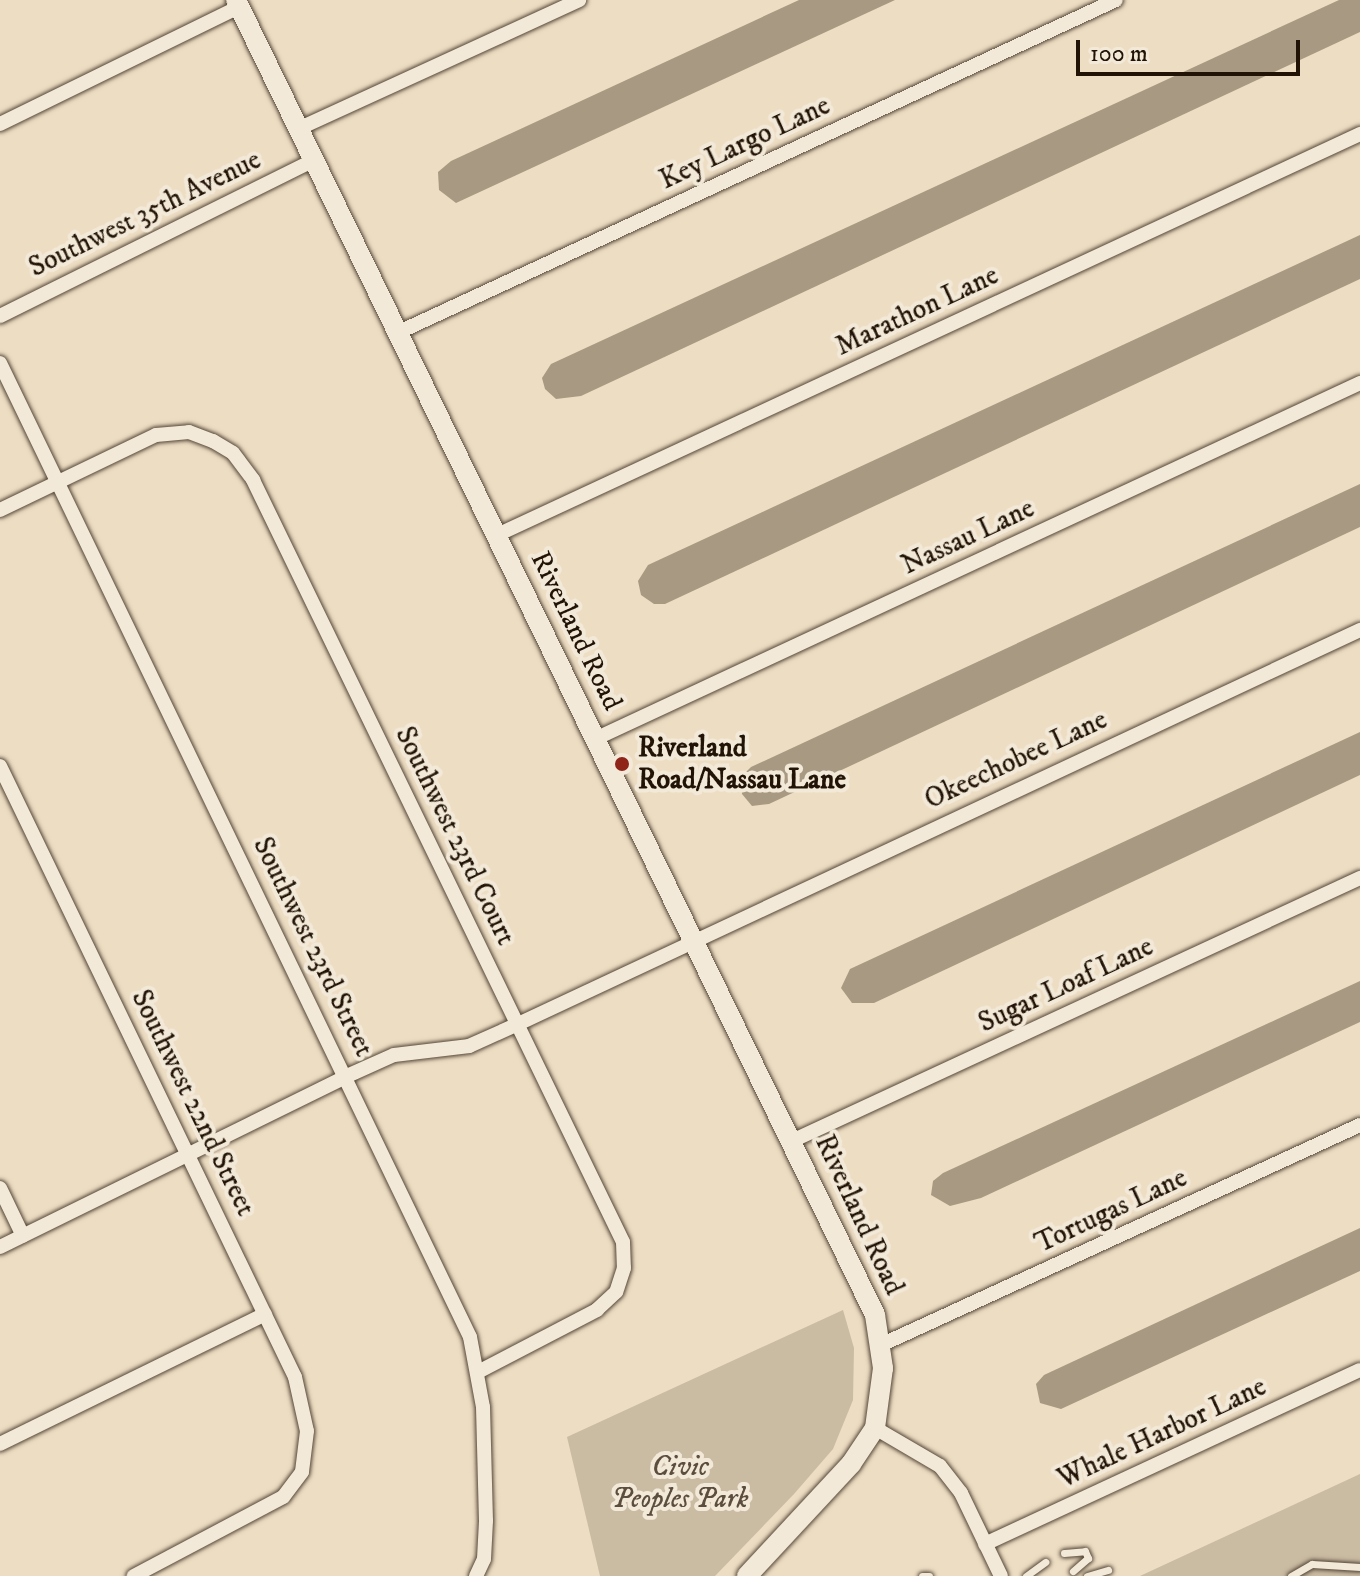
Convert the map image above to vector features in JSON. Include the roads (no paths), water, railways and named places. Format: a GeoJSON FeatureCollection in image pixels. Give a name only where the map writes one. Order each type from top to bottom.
{"type":"FeatureCollection","features":[{"type":"Feature","properties":{"kind":"street"},"geometry":{"type":"LineString","coordinates":[[300,128],[579,0]]}},
{"type":"Feature","properties":{"kind":"street","name":"Key Largo Lane"},"geometry":{"type":"LineString","coordinates":[[397,333],[1116,0]]}},
{"type":"Feature","properties":{"kind":"street"},"geometry":{"type":"LineString","coordinates":[[0,124],[237,4]]}},
{"type":"Feature","properties":{"kind":"street","name":"Riverland Road"},"geometry":{"type":"LineString","coordinates":[[237,4],[794,1140],[866,1294],[883,1344],[875,1428],[851,1464],[747,1576]]}},
{"type":"Feature","properties":{"kind":"street","name":"Marathon Lane"},"geometry":{"type":"LineString","coordinates":[[497,535],[1360,134]]}},
{"type":"Feature","properties":{"kind":"street","name":"Southwest 35th Avenue"},"geometry":{"type":"LineString","coordinates":[[0,316],[314,160]]}},
{"type":"Feature","properties":{"kind":"street","name":"Southwest 23rd Street"},"geometry":{"type":"LineString","coordinates":[[0,363],[347,1076],[470,1337],[478,1372],[486,1521],[484,1559],[476,1576]]}},
{"type":"Feature","properties":{"kind":"street","name":"Nassau Lane"},"geometry":{"type":"LineString","coordinates":[[597,738],[1360,383]]}},
{"type":"Feature","properties":{"kind":"street","name":"Southwest 23rd Court"},"geometry":{"type":"LineString","coordinates":[[58,481],[156,435],[189,432],[233,453],[253,480],[616,1219],[624,1268],[616,1292],[597,1310],[478,1372]]}},
{"type":"Feature","properties":{"kind":"street"},"geometry":{"type":"LineString","coordinates":[[0,510],[58,481]]}},
{"type":"Feature","properties":{"kind":"street","name":"Okeechobee Lane"},"geometry":{"type":"LineString","coordinates":[[0,1247],[347,1076],[394,1055],[469,1046],[1360,630]]}},
{"type":"Feature","properties":{"kind":"street","name":"Southwest 22nd Street"},"geometry":{"type":"LineString","coordinates":[[0,766],[295,1377],[307,1431],[302,1472],[283,1497],[260,1513],[134,1576]]}},
{"type":"Feature","properties":{"kind":"street","name":"Sugar Loaf Lane"},"geometry":{"type":"LineString","coordinates":[[794,1140],[1360,878]]}},
{"type":"Feature","properties":{"kind":"street","name":"Tortugas Lane"},"geometry":{"type":"LineString","coordinates":[[883,1344],[1360,1125]]}},
{"type":"Feature","properties":{"kind":"street"},"geometry":{"type":"LineString","coordinates":[[0,1188],[23,1236]]}},
{"type":"Feature","properties":{"kind":"street"},"geometry":{"type":"LineString","coordinates":[[0,1444],[265,1314]]}},
{"type":"Feature","properties":{"kind":"street","name":"Whale Harbor Lane"},"geometry":{"type":"LineString","coordinates":[[985,1544],[1360,1370]]}},
{"type":"Feature","properties":{"kind":"street"},"geometry":{"type":"LineString","coordinates":[[875,1428],[940,1466],[961,1493],[1001,1576]]}},
{"type":"Feature","properties":{"kind":"lane"},"geometry":{"type":"LineString","coordinates":[[1064,1553],[1085,1551],[1088,1558],[1073,1571]]}},
{"type":"Feature","properties":{"kind":"lane"},"geometry":{"type":"LineString","coordinates":[[1026,1576],[1045,1562]]}},
{"type":"Feature","properties":{"kind":"lane"},"geometry":{"type":"LineString","coordinates":[[1291,1576],[1312,1564],[1360,1567]]}},
{"type":"Feature","properties":{"kind":"lane"},"geometry":{"type":"LineString","coordinates":[[1087,1576],[1108,1570]]}},
{"type":"Feature","properties":{"kind":"lane"},"geometry":{"type":"LineString","coordinates":[[922,1576],[929,1576]]}},
{"type":"Feature","properties":{"kind":"place","name":"Riverland Road/Nassau Lane"},"geometry":{"type":"Point","coordinates":[622,764]}},
{"type":"Feature","properties":{"kind":"park label","name":"Civic Peoples Park"},"geometry":{"type":"Point","coordinates":[680,1483]}}]}
